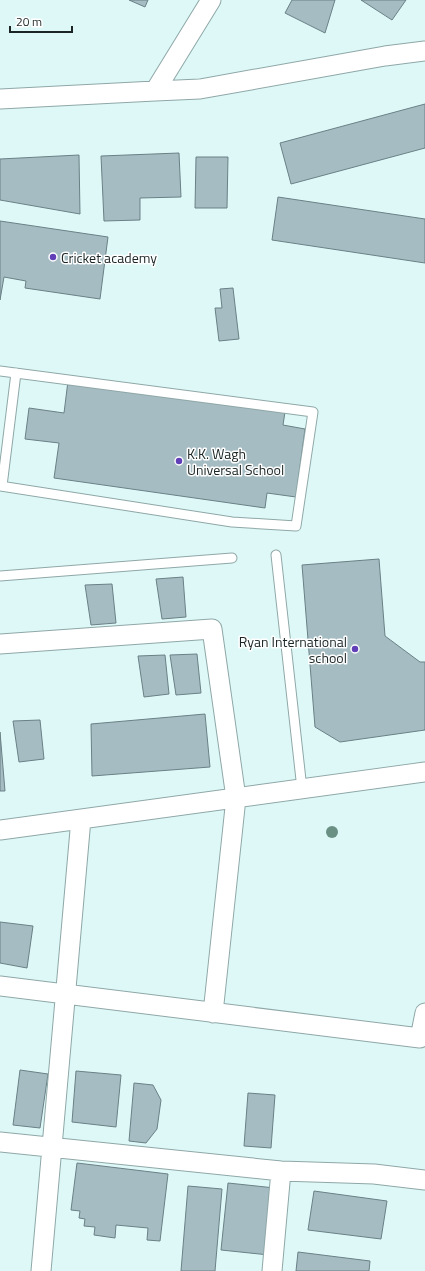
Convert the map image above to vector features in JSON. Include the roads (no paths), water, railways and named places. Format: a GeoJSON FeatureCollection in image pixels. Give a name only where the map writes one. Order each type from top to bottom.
{"type":"FeatureCollection","features":[{"type":"Feature","properties":{"kind":"street"},"geometry":{"type":"LineString","coordinates":[[155,91],[211,0]]}},
{"type":"Feature","properties":{"kind":"street"},"geometry":{"type":"LineString","coordinates":[[0,99],[200,89],[385,56],[425,51]]}},
{"type":"Feature","properties":{"kind":"street"},"geometry":{"type":"LineString","coordinates":[[0,644],[212,629],[236,798],[213,1013]]}},
{"type":"Feature","properties":{"kind":"street"},"geometry":{"type":"LineString","coordinates":[[0,830],[425,772]]}},
{"type":"Feature","properties":{"kind":"street"},"geometry":{"type":"LineString","coordinates":[[41,1271],[80,819]]}},
{"type":"Feature","properties":{"kind":"street"},"geometry":{"type":"LineString","coordinates":[[0,986],[420,1038],[425,1013]]}},
{"type":"Feature","properties":{"kind":"street"},"geometry":{"type":"LineString","coordinates":[[0,1142],[281,1171],[374,1174],[425,1180]]}},
{"type":"Feature","properties":{"kind":"street"},"geometry":{"type":"LineString","coordinates":[[272,1271],[281,1171]]}},
{"type":"Feature","properties":{"kind":"lane"},"geometry":{"type":"LineString","coordinates":[[0,371],[16,373],[314,412],[296,526],[232,522],[1,486],[16,373]]}},
{"type":"Feature","properties":{"kind":"lane"},"geometry":{"type":"LineString","coordinates":[[276,555],[302,789]]}},
{"type":"Feature","properties":{"kind":"lane"},"geometry":{"type":"LineString","coordinates":[[0,576],[232,558]]}},
{"type":"Feature","properties":{"kind":"place","name":"Cricket academy"},"geometry":{"type":"Point","coordinates":[53,257]}},
{"type":"Feature","properties":{"kind":"place","name":"K.K. Wagh Universal School"},"geometry":{"type":"Point","coordinates":[179,461]}},
{"type":"Feature","properties":{"kind":"place","name":"Ryan International school"},"geometry":{"type":"Point","coordinates":[355,649]}}]}
